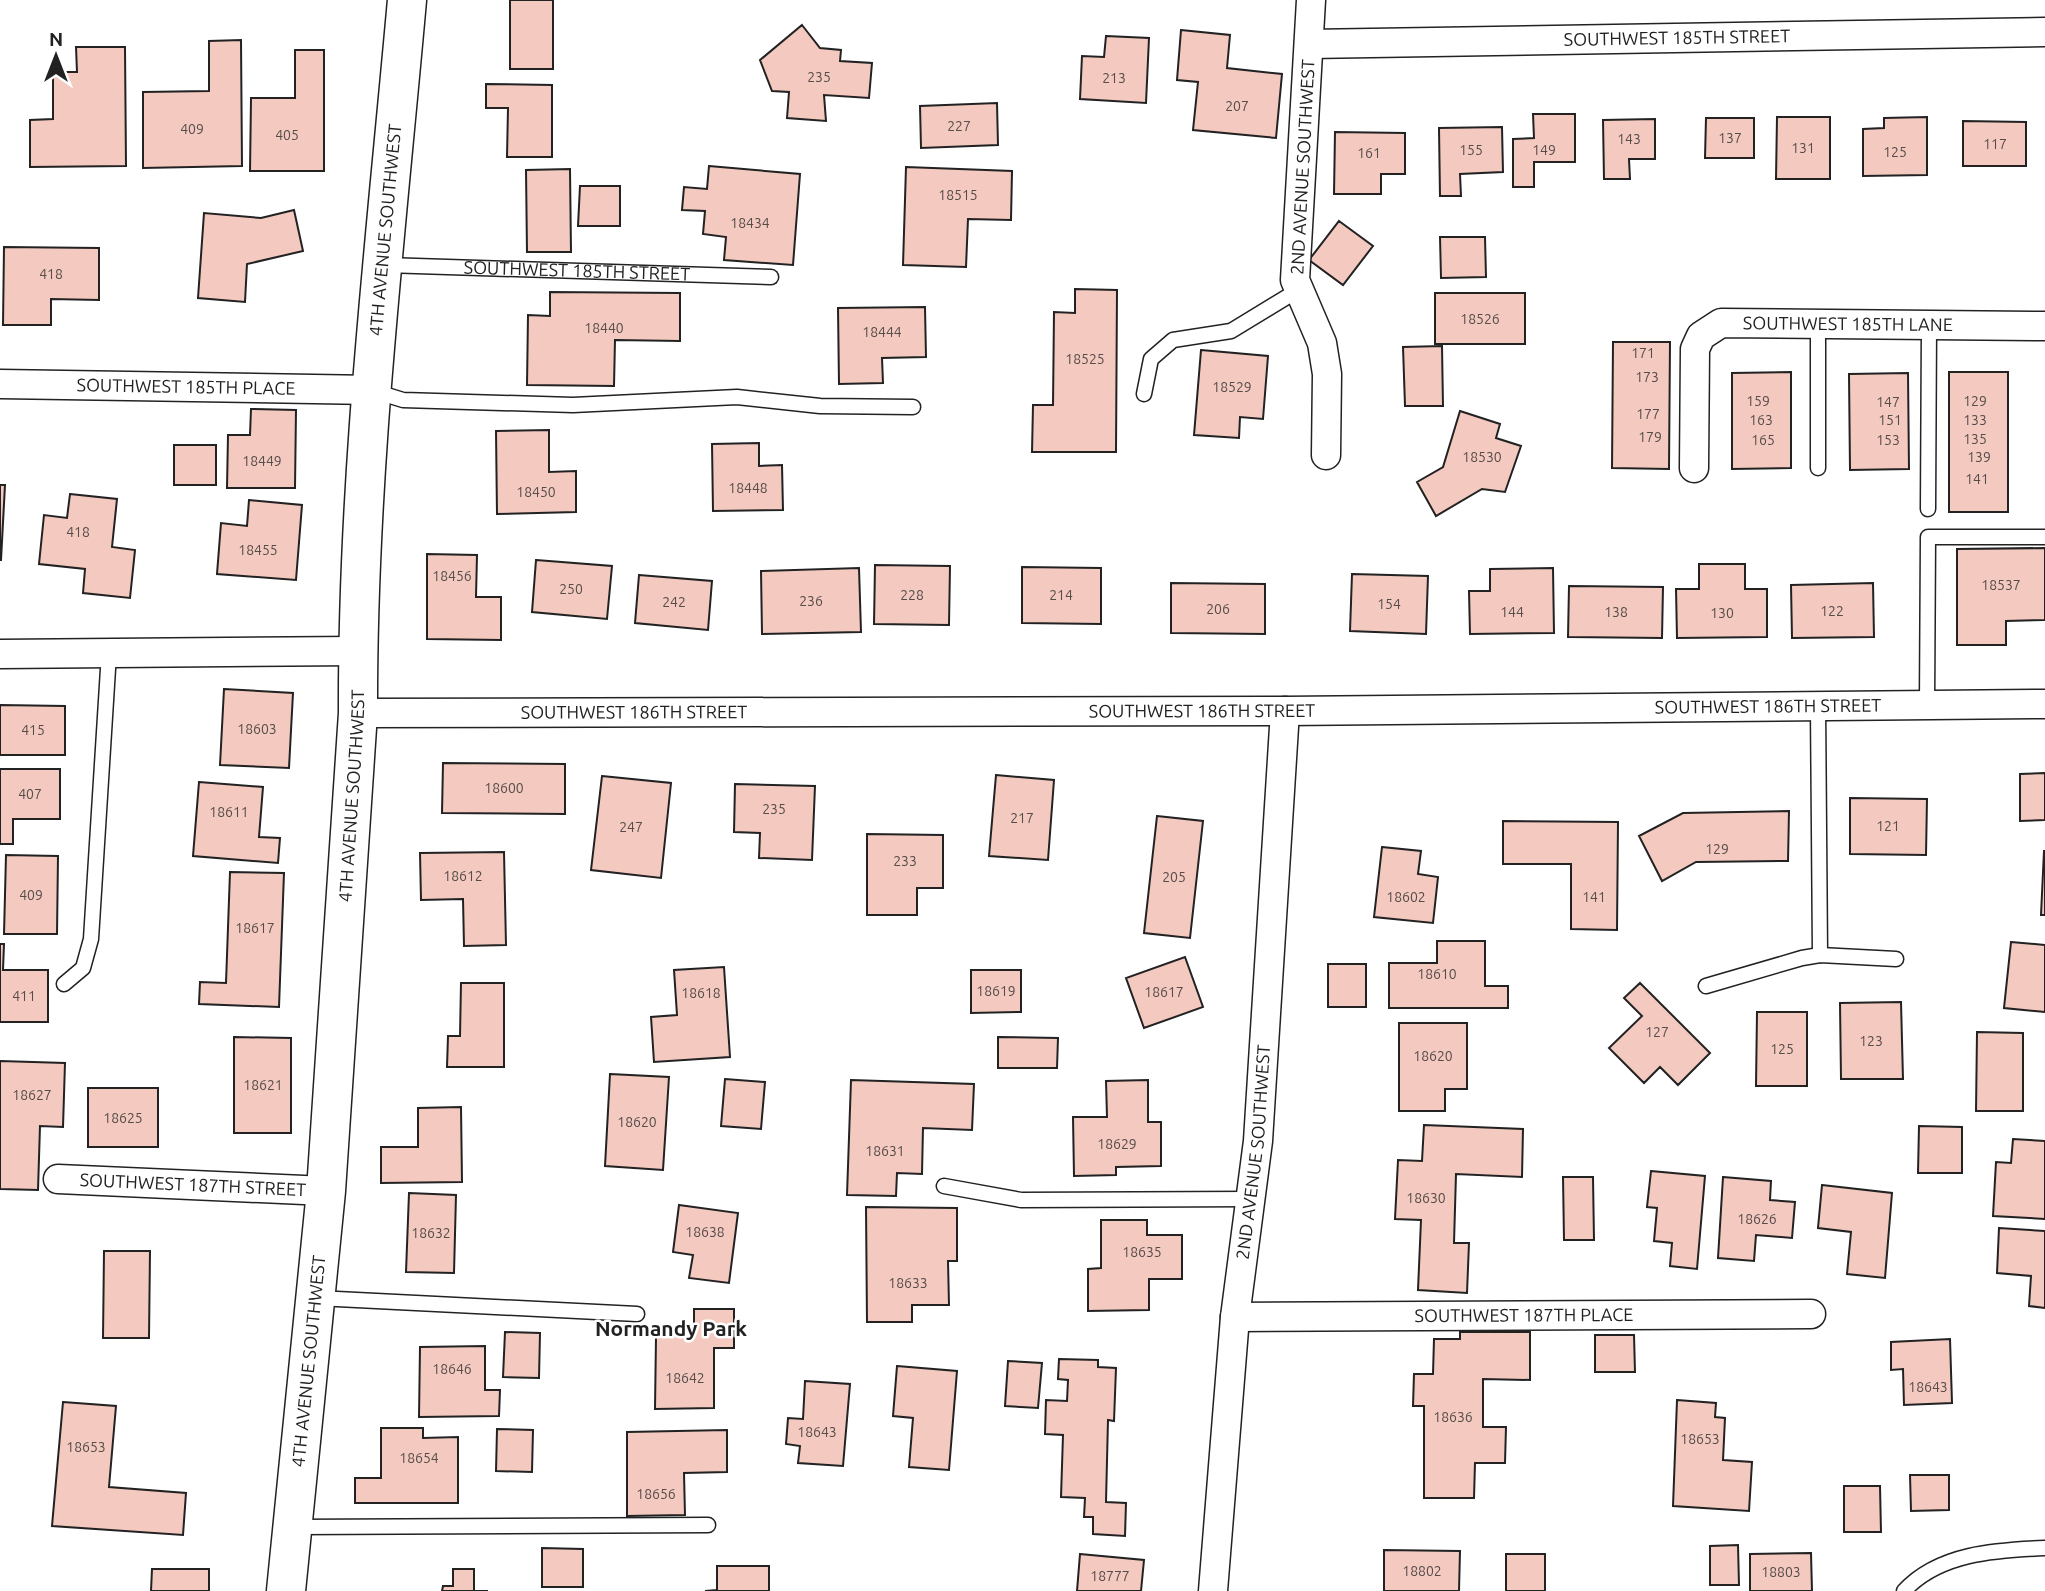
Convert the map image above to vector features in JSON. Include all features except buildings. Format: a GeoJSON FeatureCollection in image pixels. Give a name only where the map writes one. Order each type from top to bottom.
{"type":"FeatureCollection","features":[{"type":"Feature","properties":{"kind":"street","name":"4TH AVENUE SOUTHWEST"},"geometry":{"type":"LineString","coordinates":[[286,1591],[326,1191],[358,713],[358,651],[373,390],[407,0]]}},
{"type":"Feature","properties":{"kind":"street","name":"2ND AVENUE SOUTHWEST"},"geometry":{"type":"LineString","coordinates":[[1311,0],[1295,280],[1322,343],[1327,374],[1326,455]]}},
{"type":"Feature","properties":{"kind":"street","name":"SOUTHWEST 185TH STREET"},"geometry":{"type":"LineString","coordinates":[[1309,44],[2045,32]]}},
{"type":"Feature","properties":{"kind":"street","name":"SOUTHWEST 185TH LANE"},"geometry":{"type":"LineString","coordinates":[[1694,468],[1695,349],[1701,337],[1721,323],[2045,326]]}},
{"type":"Feature","properties":{"kind":"street","name":"SOUTHWEST 185TH PLACE"},"geometry":{"type":"LineString","coordinates":[[0,384],[373,390]]}},
{"type":"Feature","properties":{"kind":"street"},"geometry":{"type":"LineString","coordinates":[[0,654],[358,651]]}},
{"type":"Feature","properties":{"kind":"street","name":"SOUTHWEST 186TH STREET"},"geometry":{"type":"LineString","coordinates":[[358,713],[1284,711],[2045,704]]}},
{"type":"Feature","properties":{"kind":"street","name":"2ND AVENUE SOUTHWEST"},"geometry":{"type":"LineString","coordinates":[[1213,1591],[1235,1317],[1258,1142],[1284,711]]}},
{"type":"Feature","properties":{"kind":"street","name":"SOUTHWEST 187TH STREET"},"geometry":{"type":"LineString","coordinates":[[58,1179],[326,1191]]}},
{"type":"Feature","properties":{"kind":"street","name":"SOUTHWEST 187TH PLACE"},"geometry":{"type":"LineString","coordinates":[[1235,1317],[1811,1314]]}},
{"type":"Feature","properties":{"kind":"lane","name":"SOUTHWEST 185TH STREET"},"geometry":{"type":"LineString","coordinates":[[384,265],[771,276]]}},
{"type":"Feature","properties":{"kind":"lane"},"geometry":{"type":"LineString","coordinates":[[1144,394],[1151,359],[1173,340],[1231,331],[1300,289]]}},
{"type":"Feature","properties":{"kind":"lane"},"geometry":{"type":"LineString","coordinates":[[1818,324],[1818,468]]}},
{"type":"Feature","properties":{"kind":"lane"},"geometry":{"type":"LineString","coordinates":[[1928,509],[1930,325]]}},
{"type":"Feature","properties":{"kind":"lane"},"geometry":{"type":"LineString","coordinates":[[373,390],[403,400],[573,405],[737,397],[820,406],[913,407]]}},
{"type":"Feature","properties":{"kind":"lane"},"geometry":{"type":"LineString","coordinates":[[1927,705],[1928,537],[2045,537]]}},
{"type":"Feature","properties":{"kind":"lane"},"geometry":{"type":"LineString","coordinates":[[64,984],[83,968],[91,939],[109,653]]}},
{"type":"Feature","properties":{"kind":"lane"},"geometry":{"type":"LineString","coordinates":[[1818,706],[1820,956]]}},
{"type":"Feature","properties":{"kind":"lane"},"geometry":{"type":"LineString","coordinates":[[1706,986],[1768,966],[1820,956],[1896,958]]}},
{"type":"Feature","properties":{"kind":"lane"},"geometry":{"type":"LineString","coordinates":[[944,1186],[1021,1200],[1251,1199]]}},
{"type":"Feature","properties":{"kind":"lane"},"geometry":{"type":"LineString","coordinates":[[315,1298],[637,1314]]}},
{"type":"Feature","properties":{"kind":"lane"},"geometry":{"type":"LineString","coordinates":[[292,1527],[709,1525]]}},
{"type":"Feature","properties":{"kind":"lane"},"geometry":{"type":"LineString","coordinates":[[1904,1591],[1918,1576],[1982,1551],[2045,1548]]}},
{"type":"Feature","properties":{"kind":"district","name":"Normandy Park"},"geometry":{"type":"Point","coordinates":[671,1329]}}]}
